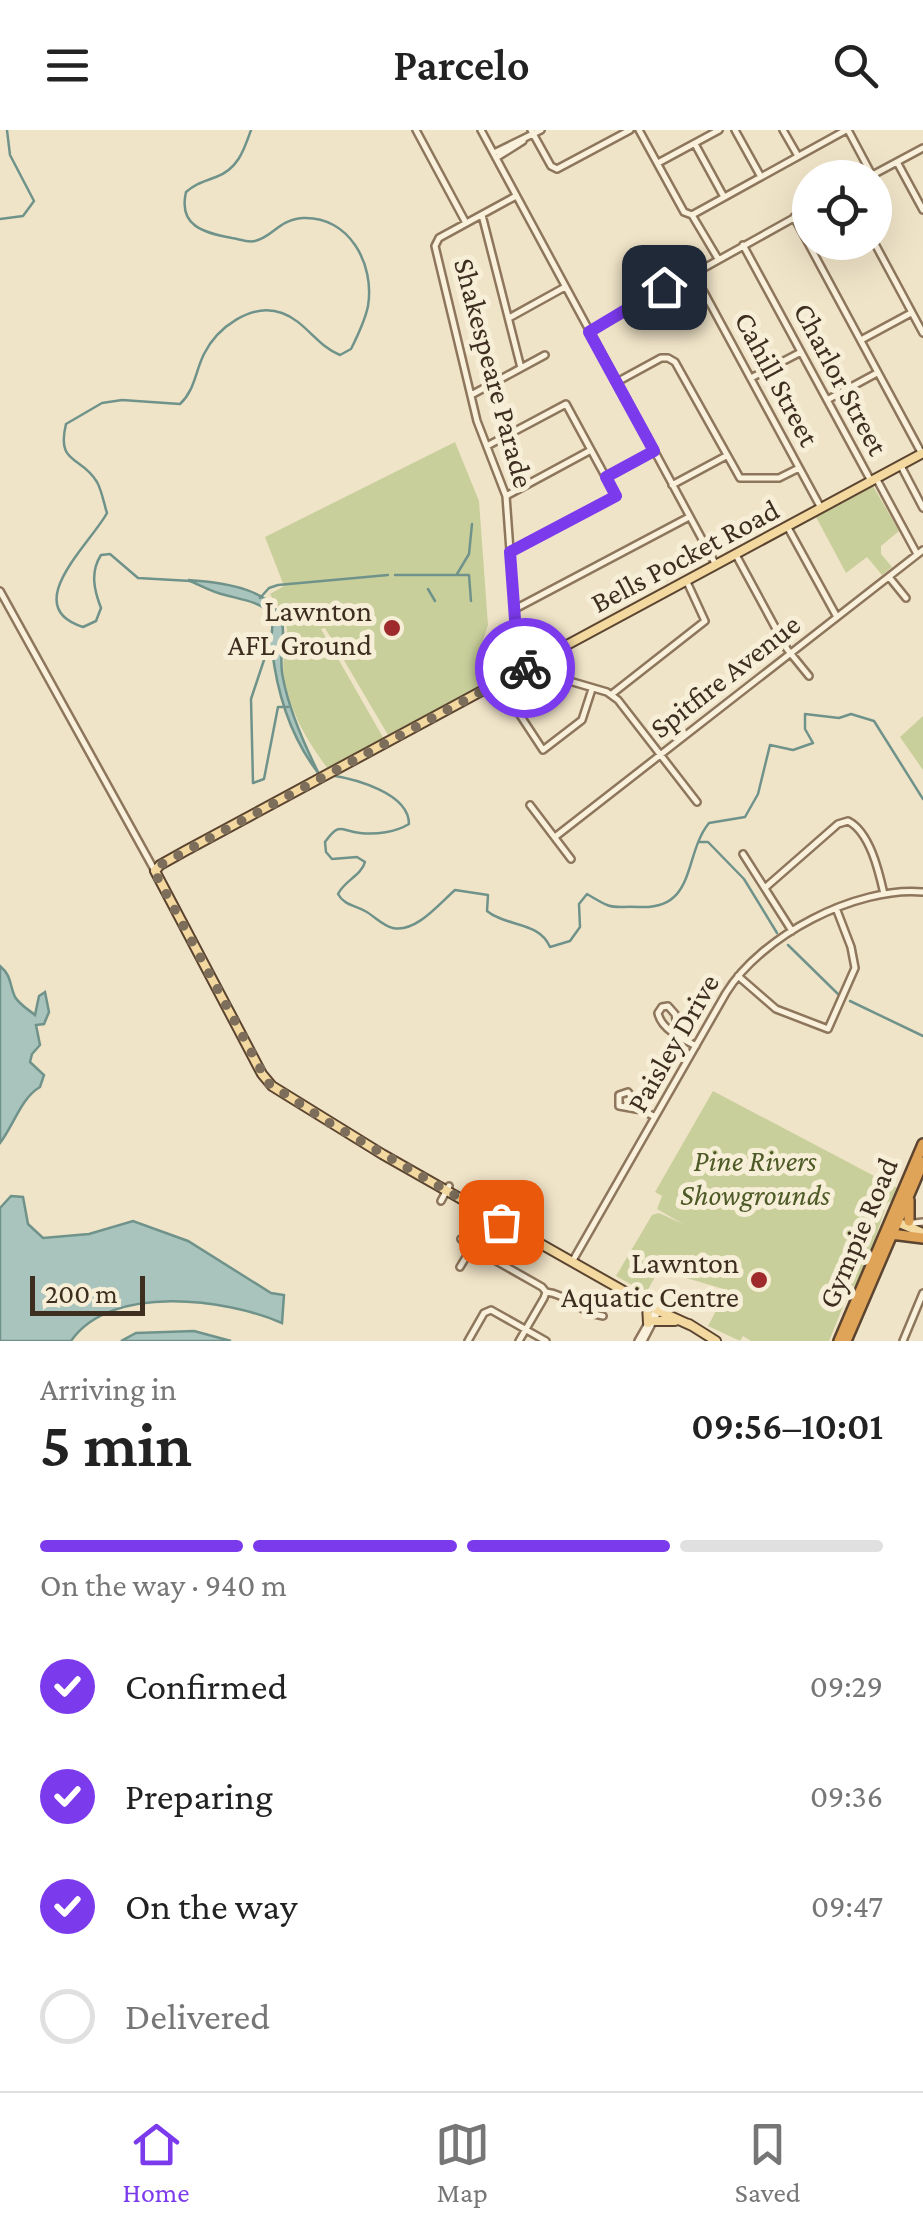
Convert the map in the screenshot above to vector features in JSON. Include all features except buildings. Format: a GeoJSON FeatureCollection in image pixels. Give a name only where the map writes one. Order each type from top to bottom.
{"type":"FeatureCollection","features":[{"type":"Feature","properties":{"kind":"highway","name":"Gympie Road"},"geometry":{"type":"LineString","coordinates":[[842,1341],[910,1224],[923,1144]]}},
{"type":"Feature","properties":{"kind":"highway","name":"Gympie Road"},"geometry":{"type":"LineString","coordinates":[[910,1224],[912,1188],[923,1162]]}},
{"type":"Feature","properties":{"kind":"highway","name":"Gympie Road"},"geometry":{"type":"LineString","coordinates":[[842,1341],[891,1234],[910,1224]]}},
{"type":"Feature","properties":{"kind":"highway"},"geometry":{"type":"LineString","coordinates":[[891,1234],[910,1224],[923,1248]]}},
{"type":"Feature","properties":{"kind":"main road","name":"Bells Pocket Road"},"geometry":{"type":"LineString","coordinates":[[155,871],[923,453]]}},
{"type":"Feature","properties":{"kind":"main road"},"geometry":{"type":"LineString","coordinates":[[155,871],[266,1080],[280,1092],[573,1260],[655,1312],[690,1325]]}},
{"type":"Feature","properties":{"kind":"main road"},"geometry":{"type":"LineString","coordinates":[[655,1312],[720,1341]]}},
{"type":"Feature","properties":{"kind":"street"},"geometry":{"type":"LineString","coordinates":[[416,130],[466,223]]}},
{"type":"Feature","properties":{"kind":"street"},"geometry":{"type":"LineString","coordinates":[[481,130],[716,565]]}},
{"type":"Feature","properties":{"kind":"street"},"geometry":{"type":"LineString","coordinates":[[494,156],[541,130]]}},
{"type":"Feature","properties":{"kind":"street"},"geometry":{"type":"LineString","coordinates":[[532,132],[551,166],[557,169],[630,130]]}},
{"type":"Feature","properties":{"kind":"street"},"geometry":{"type":"LineString","coordinates":[[639,130],[684,212],[692,214],[847,130],[862,160]]}},
{"type":"Feature","properties":{"kind":"street"},"geometry":{"type":"LineString","coordinates":[[658,163],[719,130]]}},
{"type":"Feature","properties":{"kind":"street"},"geometry":{"type":"LineString","coordinates":[[735,130],[761,177]]}},
{"type":"Feature","properties":{"kind":"street"},"geometry":{"type":"LineString","coordinates":[[784,130],[798,156]]}},
{"type":"Feature","properties":{"kind":"street"},"geometry":{"type":"LineString","coordinates":[[694,144],[724,197]]}},
{"type":"Feature","properties":{"kind":"street"},"geometry":{"type":"LineString","coordinates":[[892,165],[923,148]]}},
{"type":"Feature","properties":{"kind":"street"},"geometry":{"type":"LineString","coordinates":[[897,162],[923,210]]}},
{"type":"Feature","properties":{"kind":"street","name":"Shakespeare Parade"},"geometry":{"type":"LineString","coordinates":[[516,196],[439,238],[436,246],[486,446],[506,496],[516,633],[532,664]]}},
{"type":"Feature","properties":{"kind":"street"},"geometry":{"type":"LineString","coordinates":[[482,214],[521,368]]}},
{"type":"Feature","properties":{"kind":"street"},"geometry":{"type":"LineString","coordinates":[[692,214],[718,258]]}},
{"type":"Feature","properties":{"kind":"street"},"geometry":{"type":"LineString","coordinates":[[589,332],[792,218]]}},
{"type":"Feature","properties":{"kind":"street","name":"Charlor Street"},"geometry":{"type":"LineString","coordinates":[[743,245],[873,480],[920,552]]}},
{"type":"Feature","properties":{"kind":"street"},"geometry":{"type":"LineString","coordinates":[[817,260],[923,453]]}},
{"type":"Feature","properties":{"kind":"street"},"geometry":{"type":"LineString","coordinates":[[884,260],[923,333]]}},
{"type":"Feature","properties":{"kind":"street","name":"Cahill Street"},"geometry":{"type":"LineString","coordinates":[[693,272],[821,508]]}},
{"type":"Feature","properties":{"kind":"street"},"geometry":{"type":"LineString","coordinates":[[508,318],[565,287]]}},
{"type":"Feature","properties":{"kind":"street"},"geometry":{"type":"LineString","coordinates":[[861,340],[912,313]]}},
{"type":"Feature","properties":{"kind":"street"},"geometry":{"type":"LineString","coordinates":[[751,378],[800,352]]}},
{"type":"Feature","properties":{"kind":"street"},"geometry":{"type":"LineString","coordinates":[[472,395],[546,355]]}},
{"type":"Feature","properties":{"kind":"street"},"geometry":{"type":"LineString","coordinates":[[617,382],[661,358],[672,360],[737,475],[779,478],[799,468]]}},
{"type":"Feature","properties":{"kind":"street"},"geometry":{"type":"LineString","coordinates":[[827,400],[878,373]]}},
{"type":"Feature","properties":{"kind":"street"},"geometry":{"type":"LineString","coordinates":[[486,446],[566,404],[616,496],[510,552]]}},
{"type":"Feature","properties":{"kind":"street"},"geometry":{"type":"LineString","coordinates":[[506,496],[591,450]]}},
{"type":"Feature","properties":{"kind":"street"},"geometry":{"type":"LineString","coordinates":[[606,477],[654,451]]}},
{"type":"Feature","properties":{"kind":"street"},"geometry":{"type":"LineString","coordinates":[[672,484],[726,456]]}},
{"type":"Feature","properties":{"kind":"street"},"geometry":{"type":"LineString","coordinates":[[900,465],[923,508]]}},
{"type":"Feature","properties":{"kind":"street"},"geometry":{"type":"LineString","coordinates":[[515,609],[690,517]]}},
{"type":"Feature","properties":{"kind":"street"},"geometry":{"type":"LineString","coordinates":[[787,526],[837,617]]}},
{"type":"Feature","properties":{"kind":"street","name":"Spitfire Avenue"},"geometry":{"type":"LineString","coordinates":[[555,838],[920,552]]}},
{"type":"Feature","properties":{"kind":"street"},"geometry":{"type":"LineString","coordinates":[[736,554],[791,654],[809,676]]}},
{"type":"Feature","properties":{"kind":"street"},"geometry":{"type":"LineString","coordinates":[[889,576],[906,598]]}},
{"type":"Feature","properties":{"kind":"street"},"geometry":{"type":"LineString","coordinates":[[612,694],[705,620],[686,581]]}},
{"type":"Feature","properties":{"kind":"street"},"geometry":{"type":"LineString","coordinates":[[0,591],[155,871]]}},
{"type":"Feature","properties":{"kind":"street"},"geometry":{"type":"LineString","coordinates":[[550,654],[566,680],[612,694],[697,802]]}},
{"type":"Feature","properties":{"kind":"street"},"geometry":{"type":"LineString","coordinates":[[499,682],[543,750],[582,720],[592,689]]}},
{"type":"Feature","properties":{"kind":"street"},"geometry":{"type":"LineString","coordinates":[[530,805],[572,859]]}},
{"type":"Feature","properties":{"kind":"street"},"geometry":{"type":"LineString","coordinates":[[766,887],[838,824],[848,821],[859,829],[877,866],[884,894]]}},
{"type":"Feature","properties":{"kind":"street"},"geometry":{"type":"LineString","coordinates":[[743,854],[792,932]]}},
{"type":"Feature","properties":{"kind":"street","name":"Paisley Drive"},"geometry":{"type":"LineString","coordinates":[[573,1260],[738,976],[763,952],[836,908],[884,894],[923,892]]}},
{"type":"Feature","properties":{"kind":"street"},"geometry":{"type":"LineString","coordinates":[[738,976],[776,1009],[828,1029],[854,968],[852,947],[836,908]]}},
{"type":"Feature","properties":{"kind":"street"},"geometry":{"type":"LineString","coordinates":[[679,1036],[673,1010],[662,1007],[658,1012],[660,1020],[679,1036],[696,1046]]}},
{"type":"Feature","properties":{"kind":"street"},"geometry":{"type":"LineString","coordinates":[[642,1110],[628,1092],[618,1095],[619,1106],[642,1110],[656,1118]]}},
{"type":"Feature","properties":{"kind":"street"},"geometry":{"type":"LineString","coordinates":[[441,1201],[448,1189]]}},
{"type":"Feature","properties":{"kind":"street"},"geometry":{"type":"LineString","coordinates":[[461,1239],[546,1292],[603,1316]]}},
{"type":"Feature","properties":{"kind":"street"},"geometry":{"type":"LineString","coordinates":[[460,1267],[473,1250]]}},
{"type":"Feature","properties":{"kind":"street"},"geometry":{"type":"LineString","coordinates":[[519,1341],[546,1292]]}},
{"type":"Feature","properties":{"kind":"street"},"geometry":{"type":"LineString","coordinates":[[903,1341],[923,1293]]}},
{"type":"Feature","properties":{"kind":"street"},"geometry":{"type":"LineString","coordinates":[[468,1341],[488,1310],[546,1341]]}},
{"type":"Feature","properties":{"kind":"street"},"geometry":{"type":"LineString","coordinates":[[640,1341],[655,1312]]}},
{"type":"Feature","properties":{"kind":"green space"},"geometry":{"type":"Polygon","coordinates":[[[455,442],[479,501],[488,625],[476,662],[484,684],[388,735],[325,628],[321,629],[384,739],[328,769],[300,726],[290,702],[283,665],[287,625],[270,594],[284,586],[265,537],[455,442]]]}},
{"type":"Feature","properties":{"kind":"green space"},"geometry":{"type":"Polygon","coordinates":[[[873,486],[899,531],[881,546],[881,554],[892,567],[882,575],[867,557],[846,573],[816,517],[873,486]]]}},
{"type":"Feature","properties":{"kind":"green space"},"geometry":{"type":"Polygon","coordinates":[[[923,716],[923,770],[900,737],[923,716]]]}},
{"type":"Feature","properties":{"kind":"green space","name":"Pine Rivers Showgrounds"},"geometry":{"type":"Polygon","coordinates":[[[713,1091],[897,1188],[887,1203],[829,1341],[751,1341],[743,1336],[740,1341],[708,1326],[727,1290],[659,1270],[646,1293],[616,1276],[652,1215],[659,1213],[683,1224],[657,1209],[662,1196],[655,1192],[713,1091]]]}},
{"type":"Feature","properties":{"kind":"water"},"geometry":{"type":"Polygon","coordinates":[[[188,580],[247,590],[273,605],[283,631],[281,666],[286,690],[319,774],[293,730],[272,649],[267,650],[270,615],[258,604],[188,580]]]}},
{"type":"Feature","properties":{"kind":"water"},"geometry":{"type":"Polygon","coordinates":[[[0,966],[22,1005],[35,1015],[39,996],[45,992],[49,1012],[44,1024],[36,1025],[40,1045],[30,1062],[44,1075],[40,1087],[23,1105],[0,1143],[0,966]]]}},
{"type":"Feature","properties":{"kind":"water"},"geometry":{"type":"Polygon","coordinates":[[[11,1196],[23,1197],[28,1224],[43,1238],[89,1234],[133,1221],[188,1241],[271,1293],[284,1295],[282,1323],[231,1308],[171,1301],[113,1310],[89,1323],[71,1341],[0,1341],[0,1208],[11,1196]]]}},
{"type":"Feature","properties":{"kind":"water"},"geometry":{"type":"Polygon","coordinates":[[[194,1331],[231,1341],[121,1341],[136,1333],[194,1331]]]}},
{"type":"Feature","properties":{"kind":"waterway"},"geometry":{"type":"LineString","coordinates":[[0,219],[23,216],[34,201],[10,155],[7,130]]}},
{"type":"Feature","properties":{"kind":"waterway"},"geometry":{"type":"LineString","coordinates":[[191,581],[138,578],[110,554],[101,555],[94,574],[101,608],[96,621],[83,627],[65,618],[57,605],[58,590],[75,557],[107,513],[97,482],[67,453],[64,437],[66,424],[102,403],[122,400],[180,404],[189,393],[210,344],[226,327],[247,314],[282,313],[332,351],[340,355],[351,349],[365,317],[369,290],[363,259],[346,234],[319,219],[303,218],[287,222],[261,239],[246,241],[203,230],[186,213],[186,192],[230,169],[243,152],[251,130]]}},
{"type":"Feature","properties":{"kind":"waterway"},"geometry":{"type":"LineString","coordinates":[[457,574],[469,554],[472,524]]}},
{"type":"Feature","properties":{"kind":"waterway"},"geometry":{"type":"LineString","coordinates":[[260,598],[278,585],[388,575]]}},
{"type":"Feature","properties":{"kind":"waterway"},"geometry":{"type":"LineString","coordinates":[[395,575],[469,575],[471,601]]}},
{"type":"Feature","properties":{"kind":"waterway"},"geometry":{"type":"LineString","coordinates":[[428,589],[435,601]]}},
{"type":"Feature","properties":{"kind":"waterway"},"geometry":{"type":"LineString","coordinates":[[268,648],[251,699],[253,783],[264,779],[278,707],[288,707]]}},
{"type":"Feature","properties":{"kind":"waterway"},"geometry":{"type":"LineString","coordinates":[[330,775],[366,784],[391,796],[407,813],[409,824],[379,833],[334,831],[325,842],[332,859],[357,857],[365,862],[338,894],[343,900],[389,927],[402,928],[427,916],[455,890],[488,895],[487,911],[530,928],[550,947],[570,941],[580,927],[579,904],[587,894],[617,907],[658,906],[671,900],[686,878],[709,823],[745,817],[758,794],[770,745],[793,750],[813,743],[805,729],[805,714],[839,718],[851,714],[874,721],[923,799]]}},
{"type":"Feature","properties":{"kind":"waterway"},"geometry":{"type":"LineString","coordinates":[[699,842],[708,842],[744,879],[777,933]]}},
{"type":"Feature","properties":{"kind":"waterway"},"geometry":{"type":"LineString","coordinates":[[788,945],[839,995]]}},
{"type":"Feature","properties":{"kind":"waterway"},"geometry":{"type":"LineString","coordinates":[[850,1001],[923,1036]]}},
{"type":"Feature","properties":{"kind":"way so far"},"geometry":{"type":"LineString","coordinates":[[501,1222],[268,1083],[155,873],[160,865],[525,668]]}},
{"type":"Feature","properties":{"kind":"place","name":"Lawnton AFL Ground"},"geometry":{"type":"Point","coordinates":[392,628]}},
{"type":"Feature","properties":{"kind":"place","name":"Lawnton Aquatic Centre"},"geometry":{"type":"Point","coordinates":[759,1280]}},
{"type":"Feature","properties":{"kind":"route"},"geometry":{"type":"LineString","coordinates":[[525,668],[532,664],[516,633],[510,552],[616,496],[606,477],[654,451],[589,332],[664,287]]}}]}
